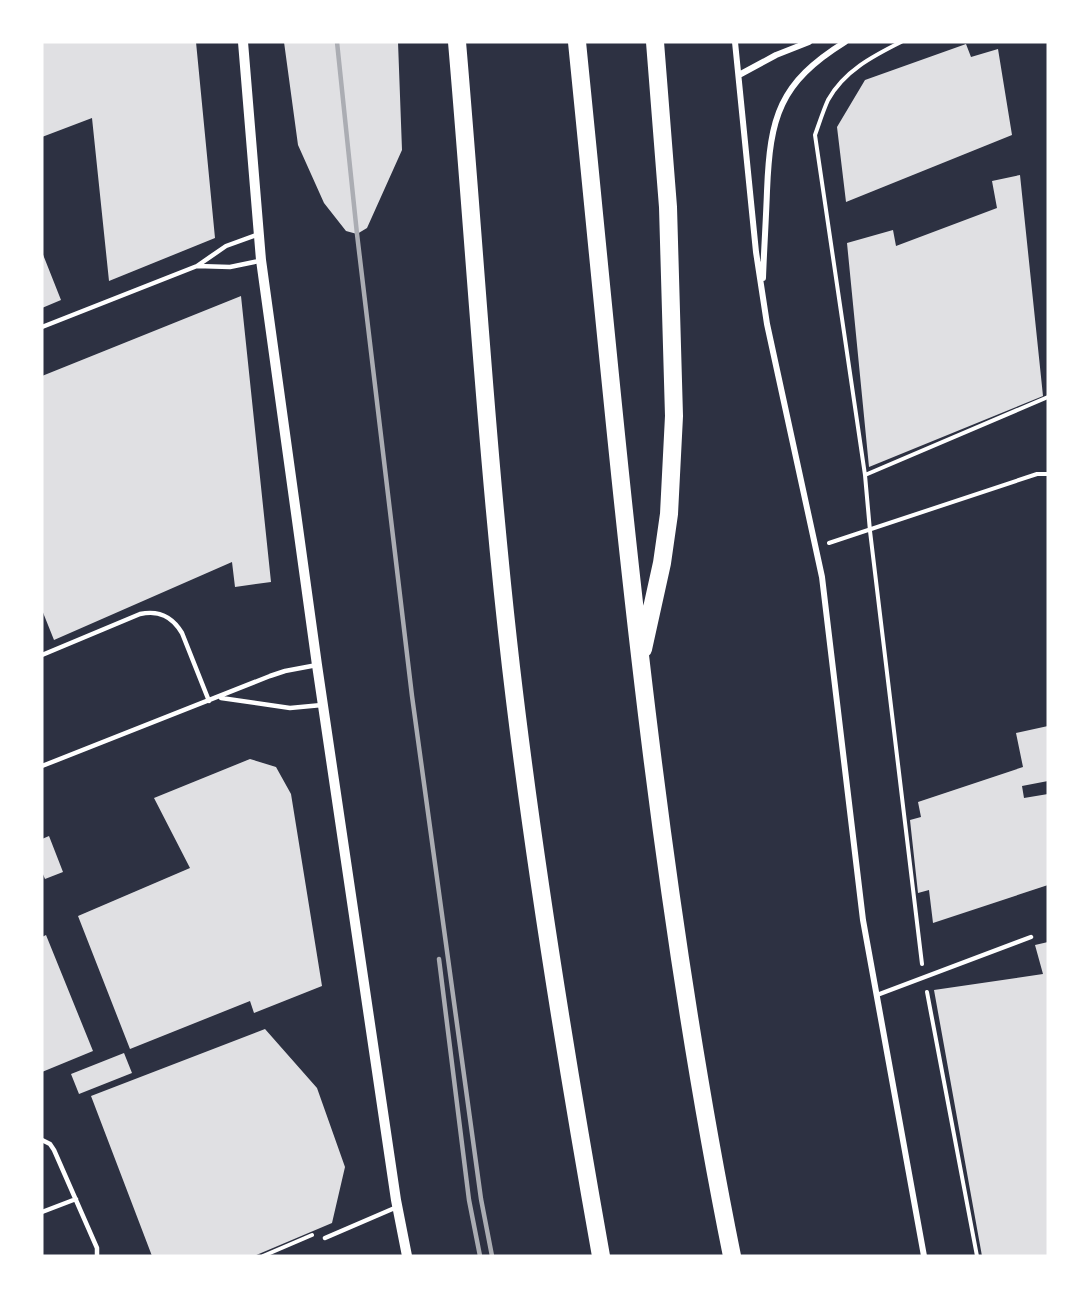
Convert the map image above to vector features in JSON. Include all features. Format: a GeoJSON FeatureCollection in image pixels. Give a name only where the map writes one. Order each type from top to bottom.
{"type":"FeatureCollection","features":[{"type":"Feature","properties":{"kind":"highway"},"geometry":{"type":"LineString","coordinates":[[457,42],[490,458],[511,666],[541,896],[569,1078],[601,1256]]}},
{"type":"Feature","properties":{"kind":"highway"},"geometry":{"type":"LineString","coordinates":[[577,42],[640,659],[673,908],[732,1256]]}},
{"type":"Feature","properties":{"kind":"highway"},"geometry":{"type":"LineString","coordinates":[[640,659],[662,563],[669,514],[674,435],[668,207],[655,42]]}},
{"type":"Feature","properties":{"kind":"street"},"geometry":{"type":"LineString","coordinates":[[243,42],[261,260],[316,665],[397,1207],[407,1256]]}},
{"type":"Feature","properties":{"kind":"street"},"geometry":{"type":"LineString","coordinates":[[735,42],[756,252],[767,324],[817,547],[829,623],[863,920],[924,1256]]}},
{"type":"Feature","properties":{"kind":"street"},"geometry":{"type":"LineString","coordinates":[[739,75],[776,55],[809,42]]}},
{"type":"Feature","properties":{"kind":"street"},"geometry":{"type":"LineString","coordinates":[[763,290],[769,149],[772,131],[778,113],[797,81],[824,55],[845,42]]}},
{"type":"Feature","properties":{"kind":"lane"},"geometry":{"type":"LineString","coordinates":[[42,327],[197,266],[226,246],[259,234]]}},
{"type":"Feature","properties":{"kind":"lane"},"geometry":{"type":"LineString","coordinates":[[197,266],[230,267],[261,260]]}},
{"type":"Feature","properties":{"kind":"lane"},"geometry":{"type":"LineString","coordinates":[[42,655],[140,614],[160,613],[177,624],[209,701]]}},
{"type":"Feature","properties":{"kind":"lane"},"geometry":{"type":"LineString","coordinates":[[42,766],[285,671],[316,665]]}},
{"type":"Feature","properties":{"kind":"lane"},"geometry":{"type":"LineString","coordinates":[[218,698],[290,708],[322,705]]}},
{"type":"Feature","properties":{"kind":"lane"},"geometry":{"type":"LineString","coordinates":[[877,995],[1031,937]]}},
{"type":"Feature","properties":{"kind":"lane"},"geometry":{"type":"LineString","coordinates":[[42,1140],[50,1144],[54,1150],[97,1248],[97,1256]]}},
{"type":"Feature","properties":{"kind":"lane"},"geometry":{"type":"LineString","coordinates":[[42,1212],[76,1199]]}},
{"type":"Feature","properties":{"kind":"lane"},"geometry":{"type":"LineString","coordinates":[[325,1238],[397,1207]]}},
{"type":"Feature","properties":{"kind":"path"},"geometry":{"type":"LineString","coordinates":[[900,42],[870,58],[849,73],[829,99],[815,135],[865,475],[924,977],[977,1256]]}},
{"type":"Feature","properties":{"kind":"path"},"geometry":{"type":"LineString","coordinates":[[865,475],[1048,397]]}},
{"type":"Feature","properties":{"kind":"path"},"geometry":{"type":"LineString","coordinates":[[817,547],[1037,474],[1048,474]]}},
{"type":"Feature","properties":{"kind":"building"},"geometry":{"type":"Polygon","coordinates":[[[42,42],[196,42],[215,238],[109,281],[92,118],[42,137],[42,42]]]}},
{"type":"Feature","properties":{"kind":"building"},"geometry":{"type":"Polygon","coordinates":[[[284,42],[398,42],[402,150],[367,228],[357,234],[346,231],[324,203],[298,145],[284,42]]]}},
{"type":"Feature","properties":{"kind":"building"},"geometry":{"type":"Polygon","coordinates":[[[966,44],[971,57],[998,49],[1012,135],[846,202],[837,127],[865,80],[966,44]]]}},
{"type":"Feature","properties":{"kind":"building"},"geometry":{"type":"Polygon","coordinates":[[[1020,175],[1043,396],[869,467],[847,243],[893,230],[896,246],[997,208],[992,181],[1020,175]]]}},
{"type":"Feature","properties":{"kind":"building"},"geometry":{"type":"Polygon","coordinates":[[[42,252],[61,300],[42,308],[42,252]]]}},
{"type":"Feature","properties":{"kind":"building"},"geometry":{"type":"Polygon","coordinates":[[[241,296],[271,582],[235,587],[232,562],[54,640],[42,610],[42,376],[241,296]]]}},
{"type":"Feature","properties":{"kind":"building"},"geometry":{"type":"Polygon","coordinates":[[[1048,726],[1048,781],[1022,786],[1024,798],[1048,794],[1048,885],[933,923],[929,890],[918,893],[910,820],[921,817],[918,802],[1023,767],[1016,733],[1048,726]]]}},
{"type":"Feature","properties":{"kind":"building"},"geometry":{"type":"Polygon","coordinates":[[[250,759],[276,767],[291,794],[322,986],[254,1013],[250,1001],[130,1049],[78,916],[190,868],[154,798],[250,759]]]}},
{"type":"Feature","properties":{"kind":"building"},"geometry":{"type":"Polygon","coordinates":[[[49,836],[63,872],[45,879],[42,872],[42,839],[49,836]]]}},
{"type":"Feature","properties":{"kind":"building"},"geometry":{"type":"Polygon","coordinates":[[[46,935],[93,1051],[42,1072],[42,937],[46,935]]]}},
{"type":"Feature","properties":{"kind":"building"},"geometry":{"type":"Polygon","coordinates":[[[1048,942],[1048,1256],[982,1256],[934,990],[1043,974],[1035,945],[1048,942]]]}},
{"type":"Feature","properties":{"kind":"building"},"geometry":{"type":"Polygon","coordinates":[[[265,1029],[317,1088],[345,1167],[332,1223],[254,1256],[152,1256],[91,1096],[265,1029]]]}},
{"type":"Feature","properties":{"kind":"building"},"geometry":{"type":"Polygon","coordinates":[[[124,1053],[132,1073],[79,1094],[71,1074],[124,1053]]]}},
{"type":"Feature","properties":{"kind":"railway"},"geometry":{"type":"LineString","coordinates":[[337,42],[357,234],[412,696],[481,1199],[492,1256]]}},
{"type":"Feature","properties":{"kind":"railway"},"geometry":{"type":"LineString","coordinates":[[439,959],[469,1200],[480,1256]]}}]}
